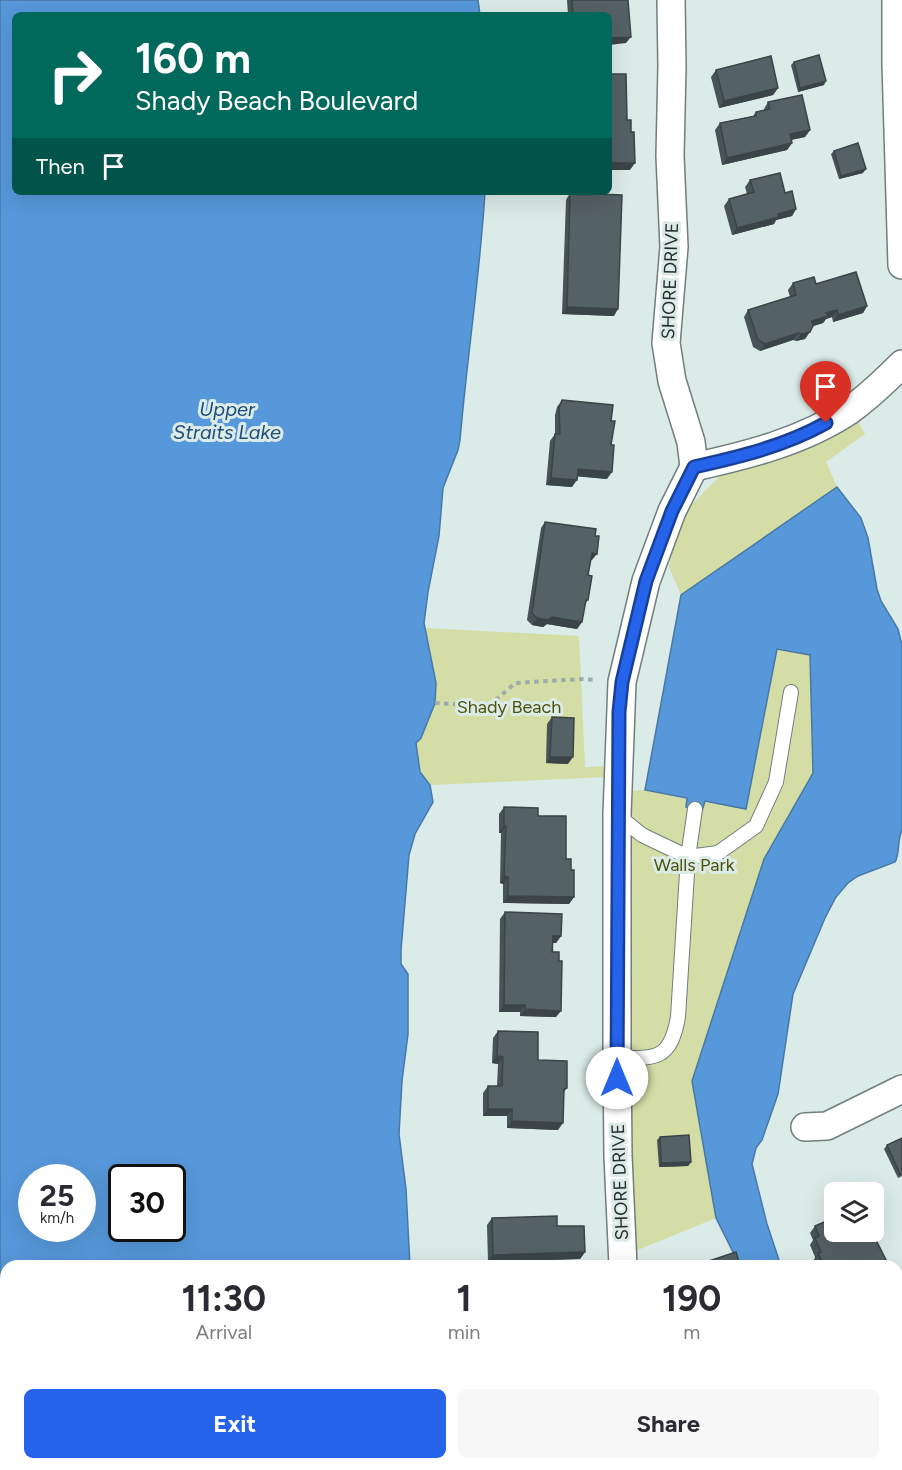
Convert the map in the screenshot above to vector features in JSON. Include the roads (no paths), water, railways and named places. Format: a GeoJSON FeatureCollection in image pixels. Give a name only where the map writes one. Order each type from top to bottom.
{"type":"FeatureCollection","features":[{"type":"Feature","properties":{"kind":"street","name":"SHORE DRIVE"},"geometry":{"type":"LineString","coordinates":[[623,1260],[616,1058],[617,815],[622,682],[646,581],[672,511],[694,467],[691,442],[672,381],[666,343],[674,247],[670,156],[671,0]]}},
{"type":"Feature","properties":{"kind":"street"},"geometry":{"type":"LineString","coordinates":[[896,0],[902,265]]}},
{"type":"Feature","properties":{"kind":"street"},"geometry":{"type":"LineString","coordinates":[[694,467],[746,456],[813,430],[851,409],[902,364]]}},
{"type":"Feature","properties":{"kind":"street"},"geometry":{"type":"LineString","coordinates":[[806,1127],[827,1126],[902,1089]]}},
{"type":"Feature","properties":{"kind":"lane"},"geometry":{"type":"LineString","coordinates":[[617,815],[642,835],[688,856],[718,853],[756,826],[776,782],[791,692]]}},
{"type":"Feature","properties":{"kind":"lane"},"geometry":{"type":"LineString","coordinates":[[616,1058],[652,1058],[667,1049],[675,1035],[688,856],[695,809]]}},
{"type":"Feature","properties":{"kind":"water","name":"Upper Straits Lake"},"geometry":{"type":"Polygon","coordinates":[[[0,0],[478,0],[480,12],[12,12],[12,195],[485,195],[460,440],[443,488],[439,536],[424,623],[436,683],[435,703],[421,738],[416,743],[420,772],[430,785],[433,802],[415,834],[409,855],[401,950],[401,964],[408,974],[408,1034],[399,1134],[406,1189],[410,1260],[0,1260],[0,0]]]}},
{"type":"Feature","properties":{"kind":"water"},"geometry":{"type":"Polygon","coordinates":[[[837,487],[861,518],[868,538],[877,589],[881,601],[898,629],[902,645],[902,830],[895,862],[858,876],[848,883],[836,897],[825,918],[793,994],[778,1094],[762,1140],[756,1148],[752,1164],[767,1224],[779,1260],[737,1260],[716,1218],[692,1081],[764,859],[813,773],[810,655],[777,649],[746,809],[705,801],[702,811],[686,807],[687,798],[645,790],[681,595],[837,487]]]}},
{"type":"Feature","properties":{"kind":"park label","name":"Shady Beach"},"geometry":{"type":"Point","coordinates":[509,707]}},
{"type":"Feature","properties":{"kind":"park label","name":"Walls Park"},"geometry":{"type":"Point","coordinates":[694,865]}}]}
